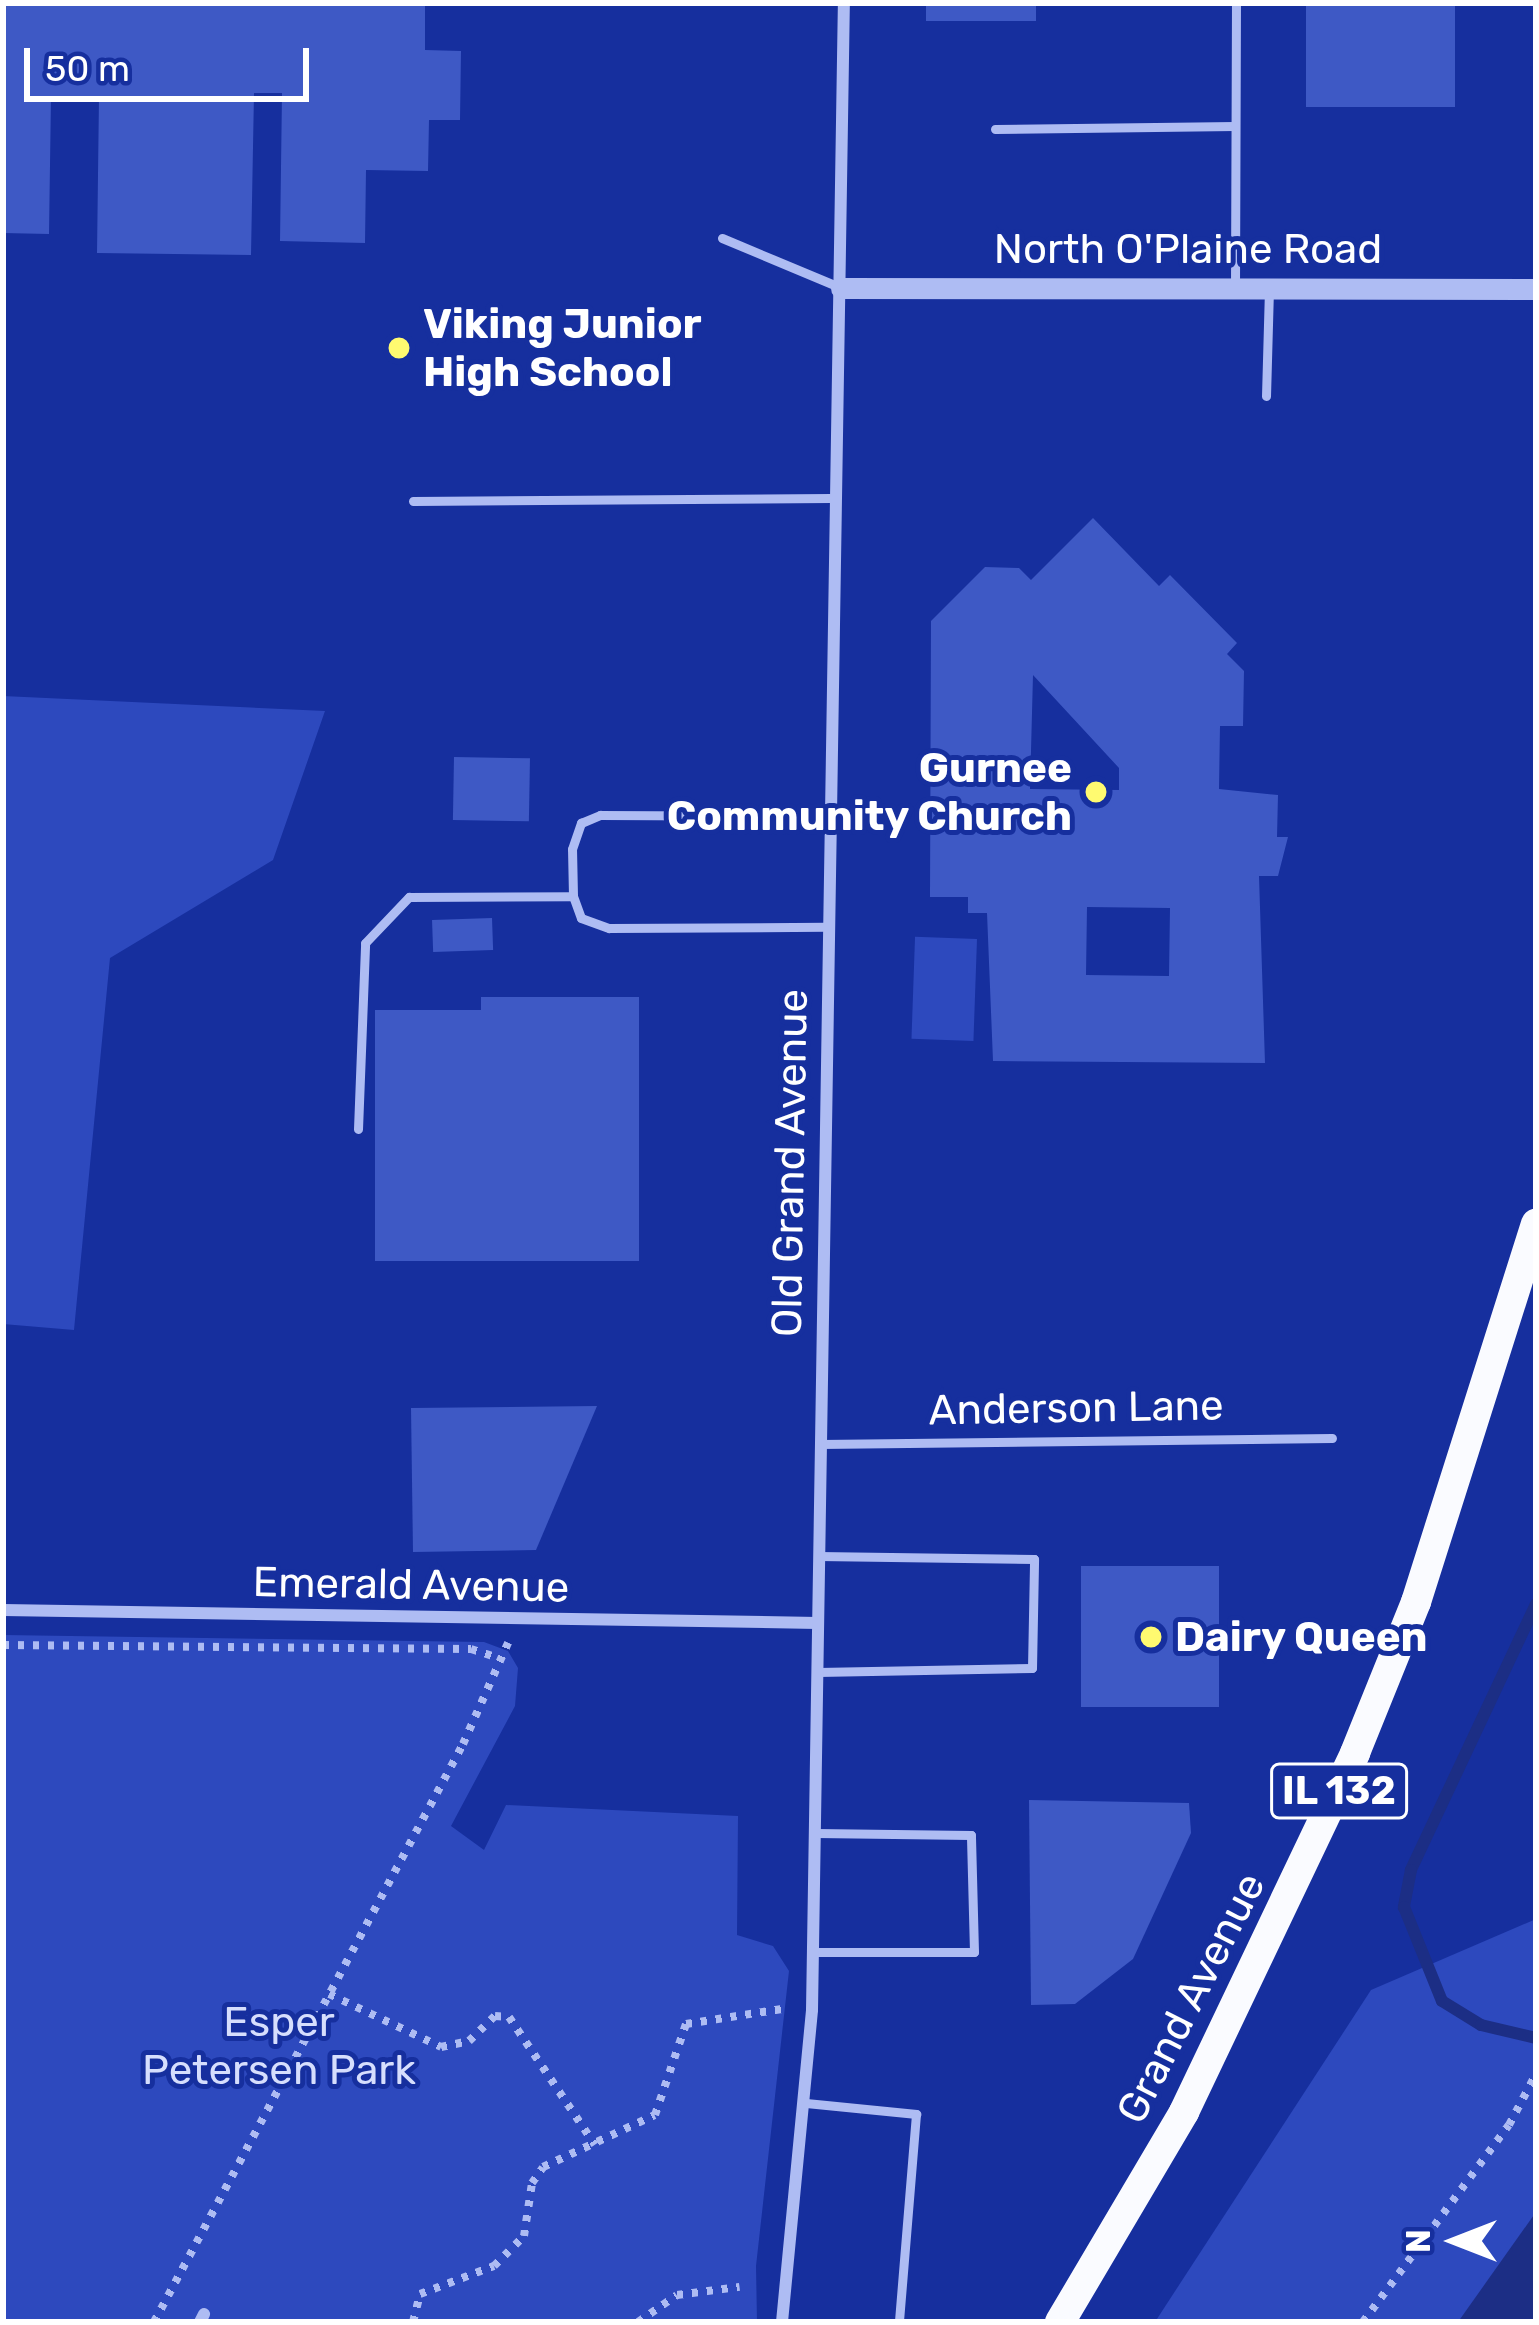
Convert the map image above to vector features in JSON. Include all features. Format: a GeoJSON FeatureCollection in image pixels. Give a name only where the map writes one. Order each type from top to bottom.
{"type":"FeatureCollection","features":[{"type":"Feature","properties":{"kind":"main road","name":"Grand Avenue"},"geometry":{"type":"LineString","coordinates":[[1060,2322],[1184,2112],[1355,1753],[1423,1580],[1536,1224]]}},
{"type":"Feature","properties":{"kind":"street","name":"Old Grand Avenue"},"geometry":{"type":"LineString","coordinates":[[782,2322],[806,2103],[813,1952],[831,498],[841,288],[844,3]]}},
{"type":"Feature","properties":{"kind":"street","name":"North O'Plaine Road"},"geometry":{"type":"LineString","coordinates":[[841,288],[1536,289]]}},
{"type":"Feature","properties":{"kind":"street","name":"Emerald Avenue"},"geometry":{"type":"LineString","coordinates":[[3,1610],[818,1622]]}},
{"type":"Feature","properties":{"kind":"lane"},"geometry":{"type":"LineString","coordinates":[[1235,288],[1236,3]]}},
{"type":"Feature","properties":{"kind":"lane"},"geometry":{"type":"LineString","coordinates":[[995,129],[1235,127]]}},
{"type":"Feature","properties":{"kind":"lane"},"geometry":{"type":"LineString","coordinates":[[722,238],[841,288]]}},
{"type":"Feature","properties":{"kind":"lane"},"geometry":{"type":"LineString","coordinates":[[1266,396],[1269,288]]}},
{"type":"Feature","properties":{"kind":"lane"},"geometry":{"type":"LineString","coordinates":[[412,501],[831,498]]}},
{"type":"Feature","properties":{"kind":"lane"},"geometry":{"type":"LineString","coordinates":[[825,928],[608,928],[581,918],[572,896],[572,849],[581,823],[600,815],[826,816]]}},
{"type":"Feature","properties":{"kind":"lane"},"geometry":{"type":"LineString","coordinates":[[358,1130],[358,994],[364,944],[386,914],[410,897],[572,896]]}},
{"type":"Feature","properties":{"kind":"lane","name":"Anderson Lane"},"geometry":{"type":"LineString","coordinates":[[820,1444],[1332,1438]]}},
{"type":"Feature","properties":{"kind":"lane"},"geometry":{"type":"LineString","coordinates":[[818,1556],[1034,1559],[1032,1667],[818,1672]]}},
{"type":"Feature","properties":{"kind":"lane"},"geometry":{"type":"LineString","coordinates":[[813,1952],[974,1952],[971,1835],[816,1832]]}},
{"type":"Feature","properties":{"kind":"lane"},"geometry":{"type":"LineString","coordinates":[[806,2103],[916,2114],[898,2322]]}},
{"type":"Feature","properties":{"kind":"path"},"geometry":{"type":"LineString","coordinates":[[154,2322],[463,1744],[499,1658],[521,1621]]}},
{"type":"Feature","properties":{"kind":"path"},"geometry":{"type":"LineString","coordinates":[[3,1645],[471,1649],[499,1658]]}},
{"type":"Feature","properties":{"kind":"path"},"geometry":{"type":"LineString","coordinates":[[329,1994],[441,2047],[469,2041],[495,2016],[509,2017],[595,2145]]}},
{"type":"Feature","properties":{"kind":"path"},"geometry":{"type":"LineString","coordinates":[[413,2322],[420,2294],[494,2266],[524,2236],[532,2183],[543,2167],[655,2115],[686,2024],[782,2009]]}},
{"type":"Feature","properties":{"kind":"path"},"geometry":{"type":"LineString","coordinates":[[1363,2322],[1509,2126],[1535,2077]]}},
{"type":"Feature","properties":{"kind":"path"},"geometry":{"type":"LineString","coordinates":[[638,2322],[677,2295],[740,2287]]}},
{"type":"Feature","properties":{"kind":"green space"},"geometry":{"type":"Polygon","coordinates":[[[3,696],[325,711],[273,860],[110,958],[74,1330],[3,1324],[3,696]]]}},
{"type":"Feature","properties":{"kind":"green space"},"geometry":{"type":"Polygon","coordinates":[[[915,937],[977,939],[973,1041],[911,1039],[915,937]]]}},
{"type":"Feature","properties":{"kind":"green space","name":"Esper Petersen Park"},"geometry":{"type":"Polygon","coordinates":[[[3,1635],[484,1642],[508,1651],[518,1668],[515,1706],[451,1826],[484,1850],[506,1805],[738,1816],[737,1935],[773,1946],[789,1971],[756,2266],[757,2322],[3,2322],[3,1635]]]}},
{"type":"Feature","properties":{"kind":"green space"},"geometry":{"type":"Polygon","coordinates":[[[1536,1919],[1536,2322],[1155,2322],[1371,1990],[1536,1919]]]}},
{"type":"Feature","properties":{"kind":"shaded area"},"geometry":{"type":"Polygon","coordinates":[[[1536,2212],[1536,2322],[1458,2322],[1536,2212]]]}},
{"type":"Feature","properties":{"kind":"building"},"geometry":{"type":"Polygon","coordinates":[[[3,3],[425,3],[425,50],[461,51],[460,120],[429,120],[428,171],[366,170],[365,243],[280,241],[282,93],[254,93],[251,255],[97,253],[99,96],[51,96],[49,234],[3,233],[3,3]]]}},
{"type":"Feature","properties":{"kind":"building"},"geometry":{"type":"Polygon","coordinates":[[[926,3],[1036,3],[1036,21],[926,21],[926,3]]]}},
{"type":"Feature","properties":{"kind":"building"},"geometry":{"type":"Polygon","coordinates":[[[1306,3],[1455,3],[1455,107],[1306,107],[1306,3]]]}},
{"type":"Feature","properties":{"kind":"building","name":"Gurnee Community Church"},"geometry":{"type":"Polygon","coordinates":[[[1093,518],[1159,586],[1170,575],[1237,643],[1227,654],[1244,671],[1243,726],[1220,726],[1219,789],[1278,795],[1277,837],[1288,837],[1278,876],[1259,876],[1265,1063],[993,1061],[987,913],[968,913],[968,897],[930,897],[931,621],[985,567],[1019,568],[1031,580],[1093,518]],[[1033,675],[1030,789],[1119,790],[1119,768],[1033,675]],[[1087,907],[1086,975],[1169,976],[1170,908],[1087,907]]]}},
{"type":"Feature","properties":{"kind":"building"},"geometry":{"type":"Polygon","coordinates":[[[454,757],[530,758],[529,821],[453,820],[454,757]]]}},
{"type":"Feature","properties":{"kind":"building"},"geometry":{"type":"Polygon","coordinates":[[[492,918],[493,950],[433,952],[432,920],[492,918]]]}},
{"type":"Feature","properties":{"kind":"building"},"geometry":{"type":"Polygon","coordinates":[[[481,997],[639,997],[639,1261],[375,1261],[375,1010],[481,1010],[481,997]]]}},
{"type":"Feature","properties":{"kind":"building"},"geometry":{"type":"Polygon","coordinates":[[[597,1406],[536,1550],[413,1552],[411,1408],[597,1406]]]}},
{"type":"Feature","properties":{"kind":"building","name":"Dairy Queen"},"geometry":{"type":"Polygon","coordinates":[[[1081,1566],[1219,1566],[1219,1707],[1081,1707],[1081,1566]]]}},
{"type":"Feature","properties":{"kind":"building"},"geometry":{"type":"Polygon","coordinates":[[[1029,1800],[1189,1803],[1191,1833],[1133,1959],[1075,2004],[1031,2005],[1029,1800]]]}},
{"type":"Feature","properties":{"kind":"waterway"},"geometry":{"type":"LineString","coordinates":[[1536,1604],[1411,1870],[1404,1907],[1442,2001],[1481,2025],[1536,2038]]}},
{"type":"Feature","properties":{"kind":"place","name":"Viking Junior High School"},"geometry":{"type":"Point","coordinates":[399,348]}},
{"type":"Feature","properties":{"kind":"place","name":"Gurnee Community Church"},"geometry":{"type":"Point","coordinates":[1096,792]}},
{"type":"Feature","properties":{"kind":"place","name":"Dairy Queen"},"geometry":{"type":"Point","coordinates":[1151,1637]}}]}
